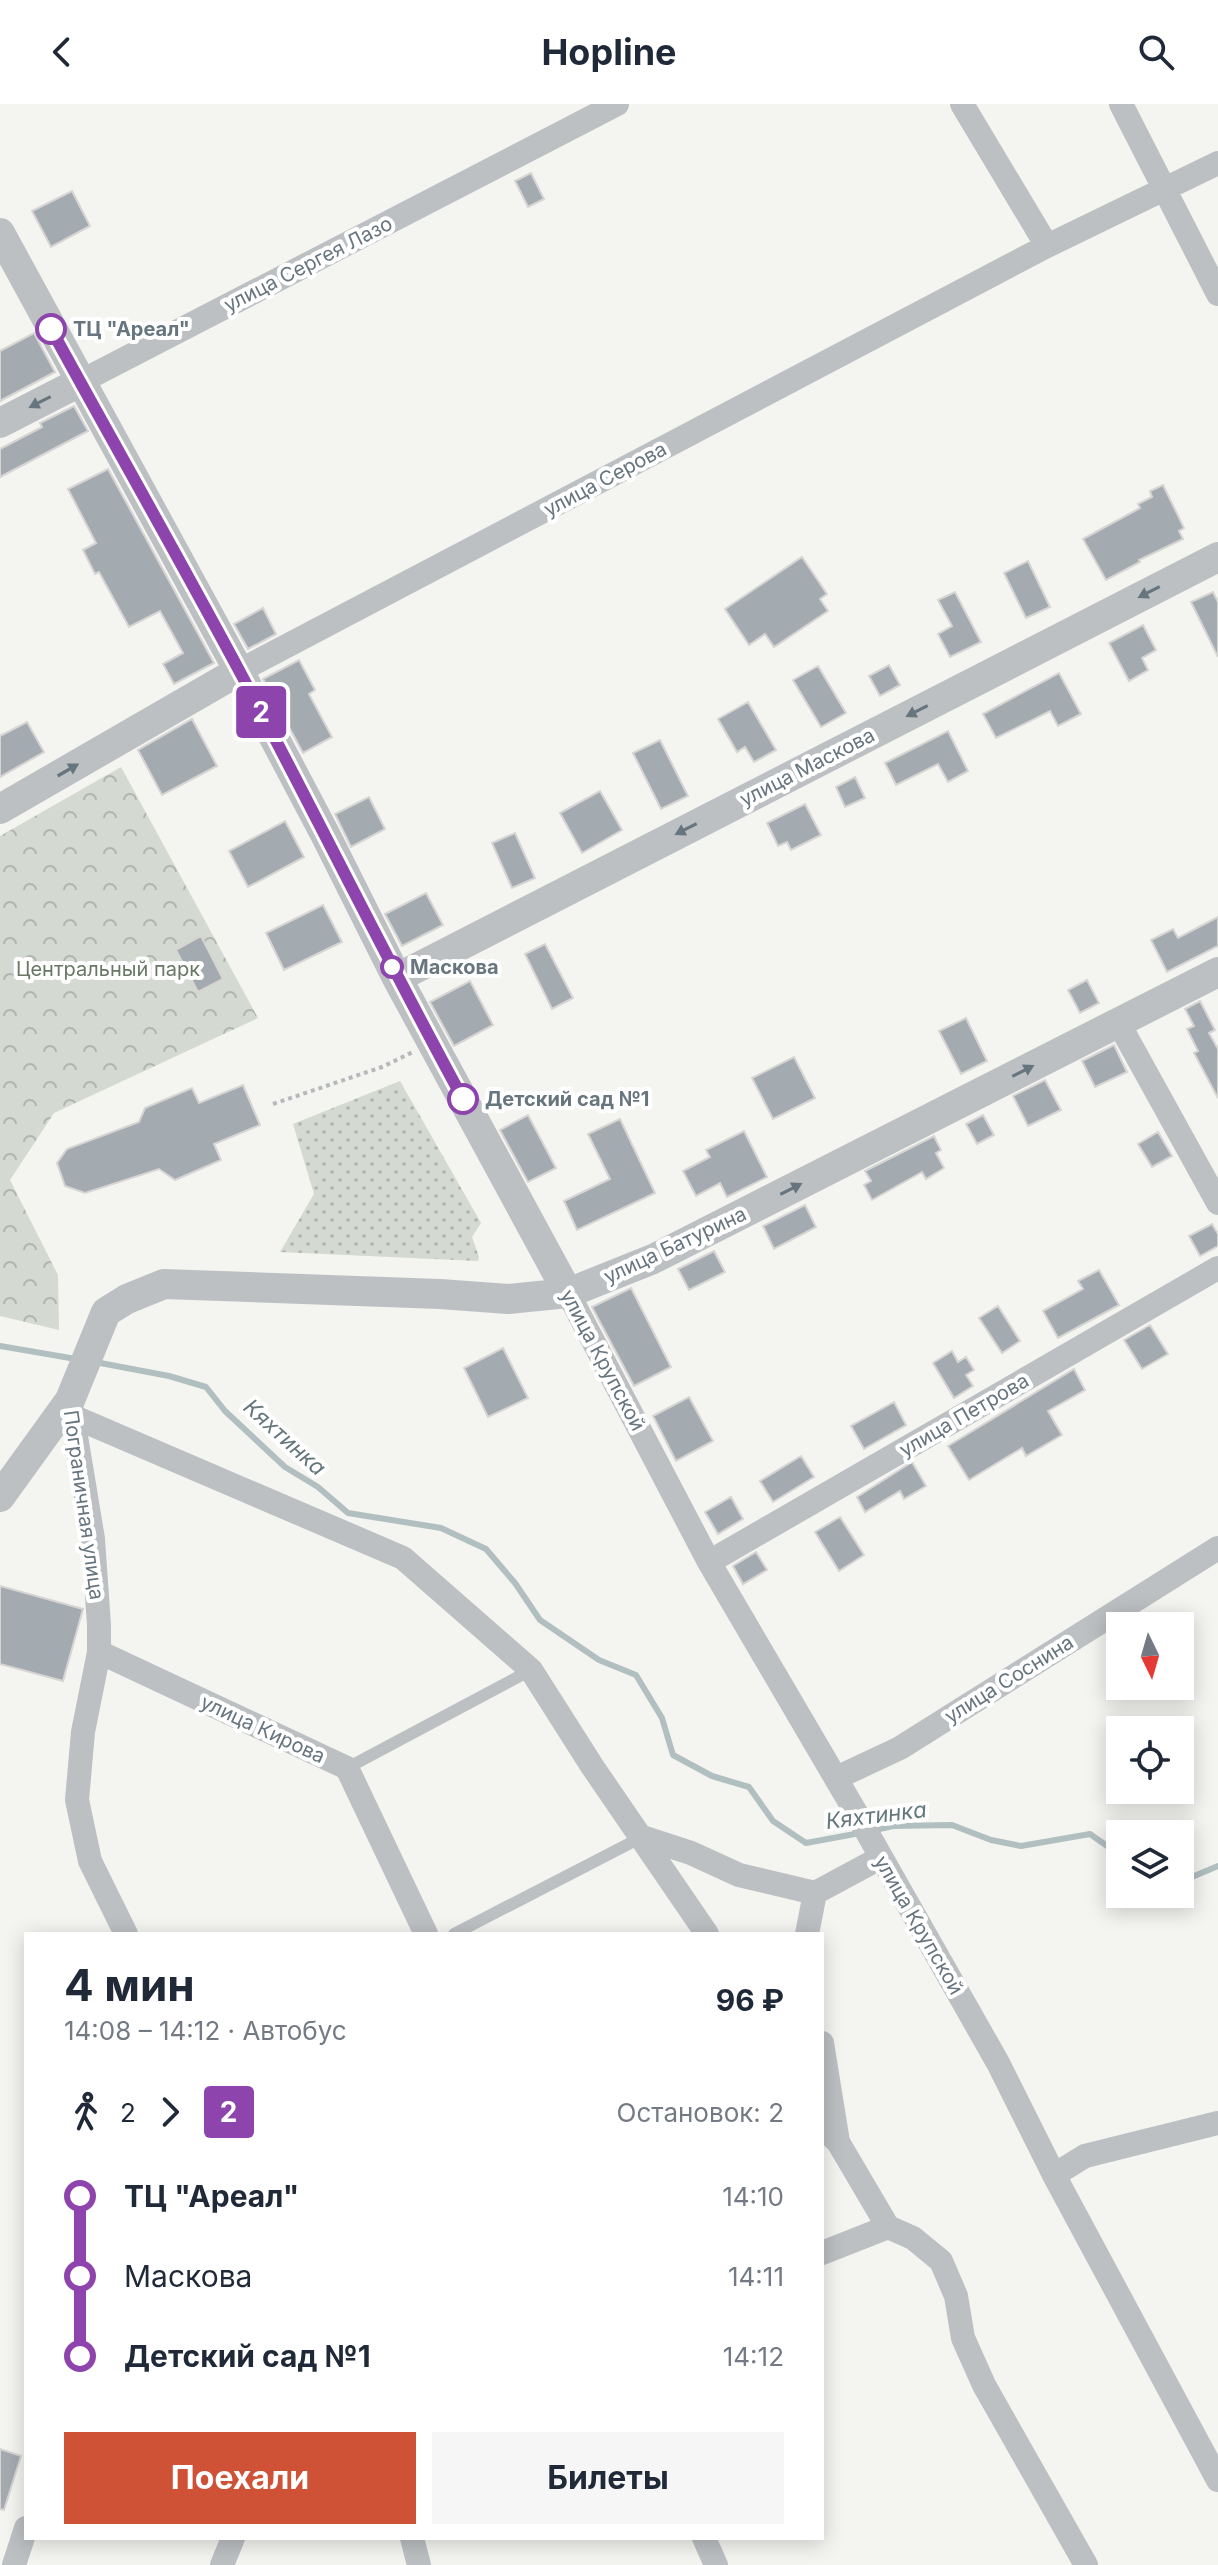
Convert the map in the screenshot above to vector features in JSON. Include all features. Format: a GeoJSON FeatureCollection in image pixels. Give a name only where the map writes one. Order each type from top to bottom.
{"type":"FeatureCollection","features":[{"type":"Feature","properties":{"kind":"street","name":"улица Сергея Лазо"},"geometry":{"type":"LineString","coordinates":[[0,423],[617,104]]}},
{"type":"Feature","properties":{"kind":"street"},"geometry":{"type":"LineString","coordinates":[[962,104],[1047,246]]}},
{"type":"Feature","properties":{"kind":"street"},"geometry":{"type":"LineString","coordinates":[[1121,104],[1218,294]]}},
{"type":"Feature","properties":{"kind":"street","name":"улица Серова"},"geometry":{"type":"LineString","coordinates":[[0,809],[239,671],[1047,246],[1218,163]]}},
{"type":"Feature","properties":{"kind":"street","name":"улица Крупской"},"geometry":{"type":"LineString","coordinates":[[0,233],[239,671],[397,978],[709,1562],[998,2063],[1054,2175],[1218,2480]]}},
{"type":"Feature","properties":{"kind":"street","name":"улица Маскова"},"geometry":{"type":"LineString","coordinates":[[397,978],[1218,557]]}},
{"type":"Feature","properties":{"kind":"street","name":"улица Батурина"},"geometry":{"type":"LineString","coordinates":[[0,1497],[73,1398],[106,1312],[127,1299],[164,1284],[508,1299],[568,1293],[653,1259],[1218,972]]}},
{"type":"Feature","properties":{"kind":"street"},"geometry":{"type":"LineString","coordinates":[[1118,1022],[1218,1203]]}},
{"type":"Feature","properties":{"kind":"street","name":"улица Петрова"},"geometry":{"type":"LineString","coordinates":[[709,1562],[1218,1268]]}},
{"type":"Feature","properties":{"kind":"street"},"geometry":{"type":"LineString","coordinates":[[73,1398],[403,1558],[531,1670],[592,1766],[706,1932]]}},
{"type":"Feature","properties":{"kind":"street","name":"Пограничная улица"},"geometry":{"type":"LineString","coordinates":[[73,1398],[93,1539],[99,1652],[83,1732],[77,1800],[90,1861],[125,1932]]}},
{"type":"Feature","properties":{"kind":"street","name":"улица Соснина"},"geometry":{"type":"LineString","coordinates":[[836,1778],[900,1748],[1218,1548]]}},
{"type":"Feature","properties":{"kind":"street","name":"улица Кирова"},"geometry":{"type":"LineString","coordinates":[[99,1652],[347,1768],[425,1932]]}},
{"type":"Feature","properties":{"kind":"street"},"geometry":{"type":"LineString","coordinates":[[642,1837],[691,1853],[739,1875],[815,1893],[880,1858]]}},
{"type":"Feature","properties":{"kind":"street"},"geometry":{"type":"LineString","coordinates":[[807,1932],[815,1893]]}},
{"type":"Feature","properties":{"kind":"street"},"geometry":{"type":"LineString","coordinates":[[824,2066],[830,2134],[888,2227],[913,2238],[941,2261],[956,2296],[963,2338],[984,2385],[1086,2565]]}},
{"type":"Feature","properties":{"kind":"street"},"geometry":{"type":"LineString","coordinates":[[1054,2175],[1085,2156],[1218,2123]]}},
{"type":"Feature","properties":{"kind":"street"},"geometry":{"type":"LineString","coordinates":[[824,2252],[888,2227]]}},
{"type":"Feature","properties":{"kind":"street"},"geometry":{"type":"LineString","coordinates":[[14,2565],[24,2534]]}},
{"type":"Feature","properties":{"kind":"street"},"geometry":{"type":"LineString","coordinates":[[222,2565],[232,2540]]}},
{"type":"Feature","properties":{"kind":"street"},"geometry":{"type":"LineString","coordinates":[[413,2540],[419,2565]]}},
{"type":"Feature","properties":{"kind":"street"},"geometry":{"type":"LineString","coordinates":[[705,2540],[716,2565]]}},
{"type":"Feature","properties":{"kind":"lane"},"geometry":{"type":"LineString","coordinates":[[347,1768],[531,1670]]}},
{"type":"Feature","properties":{"kind":"lane"},"geometry":{"type":"LineString","coordinates":[[458,1932],[642,1837]]}},
{"type":"Feature","properties":{"kind":"path"},"geometry":{"type":"LineString","coordinates":[[273,1104],[382,1067],[432,1043]]}},
{"type":"Feature","properties":{"kind":"green space","name":"Центральный парк"},"geometry":{"type":"Polygon","coordinates":[[[121,767],[258,1018],[54,1113],[10,1180],[58,1275],[59,1330],[0,1316],[0,836],[121,767]]]}},
{"type":"Feature","properties":{"kind":"green space"},"geometry":{"type":"Polygon","coordinates":[[[400,1081],[481,1223],[472,1237],[478,1261],[280,1252],[314,1194],[293,1124],[400,1081]]]}},
{"type":"Feature","properties":{"kind":"building"},"geometry":{"type":"Polygon","coordinates":[[[531,173],[544,199],[528,207],[515,181],[531,173]]]}},
{"type":"Feature","properties":{"kind":"building"},"geometry":{"type":"Polygon","coordinates":[[[72,191],[90,226],[51,247],[32,211],[72,191]]]}},
{"type":"Feature","properties":{"kind":"building"},"geometry":{"type":"Polygon","coordinates":[[[34,333],[55,372],[0,401],[0,351],[34,333]]]}},
{"type":"Feature","properties":{"kind":"building"},"geometry":{"type":"Polygon","coordinates":[[[74,406],[88,431],[0,477],[0,449],[74,406]]]}},
{"type":"Feature","properties":{"kind":"building"},"geometry":{"type":"Polygon","coordinates":[[[108,469],[214,663],[174,684],[163,664],[183,653],[160,611],[129,627],[99,572],[95,574],[83,550],[96,543],[68,489],[108,469]]]}},
{"type":"Feature","properties":{"kind":"building"},"geometry":{"type":"Polygon","coordinates":[[[1163,485],[1184,528],[1179,531],[1183,539],[1106,580],[1083,539],[1140,508],[1138,504],[1152,497],[1150,491],[1163,485]]]}},
{"type":"Feature","properties":{"kind":"building"},"geometry":{"type":"Polygon","coordinates":[[[802,557],[827,594],[820,599],[828,611],[774,647],[765,634],[749,645],[725,609],[802,557]]]}},
{"type":"Feature","properties":{"kind":"building"},"geometry":{"type":"Polygon","coordinates":[[[1028,561],[1050,607],[1026,618],[1004,573],[1028,561]]]}},
{"type":"Feature","properties":{"kind":"building"},"geometry":{"type":"Polygon","coordinates":[[[955,592],[981,642],[950,657],[938,634],[952,626],[938,600],[955,592]]]}},
{"type":"Feature","properties":{"kind":"building"},"geometry":{"type":"Polygon","coordinates":[[[1213,592],[1218,602],[1218,657],[1191,602],[1213,592]]]}},
{"type":"Feature","properties":{"kind":"building"},"geometry":{"type":"Polygon","coordinates":[[[263,608],[276,634],[248,649],[234,624],[263,608]]]}},
{"type":"Feature","properties":{"kind":"building"},"geometry":{"type":"Polygon","coordinates":[[[1143,625],[1156,650],[1142,658],[1148,670],[1129,681],[1109,643],[1143,625]]]}},
{"type":"Feature","properties":{"kind":"building"},"geometry":{"type":"Polygon","coordinates":[[[299,660],[315,690],[309,694],[332,737],[303,753],[263,679],[299,660]]]}},
{"type":"Feature","properties":{"kind":"building"},"geometry":{"type":"Polygon","coordinates":[[[889,665],[900,685],[880,696],[869,676],[889,665]]]}},
{"type":"Feature","properties":{"kind":"building"},"geometry":{"type":"Polygon","coordinates":[[[818,666],[846,713],[821,727],[793,680],[818,666]]]}},
{"type":"Feature","properties":{"kind":"building"},"geometry":{"type":"Polygon","coordinates":[[[1059,673],[1081,714],[1058,726],[1050,711],[996,738],[983,714],[1059,673]]]}},
{"type":"Feature","properties":{"kind":"building"},"geometry":{"type":"Polygon","coordinates":[[[748,702],[776,750],[754,762],[745,747],[737,752],[718,719],[748,702]]]}},
{"type":"Feature","properties":{"kind":"building"},"geometry":{"type":"Polygon","coordinates":[[[192,719],[217,766],[162,795],[138,750],[192,719]]]}},
{"type":"Feature","properties":{"kind":"building"},"geometry":{"type":"Polygon","coordinates":[[[27,722],[44,752],[0,777],[0,736],[27,722]]]}},
{"type":"Feature","properties":{"kind":"building"},"geometry":{"type":"Polygon","coordinates":[[[948,731],[968,771],[948,782],[938,764],[896,785],[885,763],[948,731]]]}},
{"type":"Feature","properties":{"kind":"building"},"geometry":{"type":"Polygon","coordinates":[[[660,740],[688,796],[661,809],[633,753],[660,740]]]}},
{"type":"Feature","properties":{"kind":"building"},"geometry":{"type":"Polygon","coordinates":[[[855,777],[865,798],[845,807],[836,787],[855,777]]]}},
{"type":"Feature","properties":{"kind":"building"},"geometry":{"type":"Polygon","coordinates":[[[600,791],[622,830],[582,853],[560,813],[600,791]]]}},
{"type":"Feature","properties":{"kind":"building"},"geometry":{"type":"Polygon","coordinates":[[[369,797],[385,829],[351,847],[335,814],[369,797]]]}},
{"type":"Feature","properties":{"kind":"building"},"geometry":{"type":"Polygon","coordinates":[[[805,804],[821,835],[791,850],[787,842],[778,846],[767,823],[805,804]]]}},
{"type":"Feature","properties":{"kind":"building"},"geometry":{"type":"Polygon","coordinates":[[[285,821],[304,857],[248,887],[229,851],[285,821]]]}},
{"type":"Feature","properties":{"kind":"building"},"geometry":{"type":"Polygon","coordinates":[[[515,833],[535,878],[512,888],[492,843],[515,833]]]}},
{"type":"Feature","properties":{"kind":"building"},"geometry":{"type":"Polygon","coordinates":[[[426,893],[443,925],[402,946],[385,914],[426,893]]]}},
{"type":"Feature","properties":{"kind":"building"},"geometry":{"type":"Polygon","coordinates":[[[323,905],[342,942],[284,970],[266,933],[323,905]]]}},
{"type":"Feature","properties":{"kind":"building"},"geometry":{"type":"Polygon","coordinates":[[[1218,917],[1218,946],[1167,972],[1151,940],[1173,929],[1178,938],[1218,917]]]}},
{"type":"Feature","properties":{"kind":"building"},"geometry":{"type":"Polygon","coordinates":[[[201,936],[223,979],[198,992],[176,950],[201,936]]]}},
{"type":"Feature","properties":{"kind":"building"},"geometry":{"type":"Polygon","coordinates":[[[545,944],[573,998],[552,1009],[525,954],[545,944]]]}},
{"type":"Feature","properties":{"kind":"building"},"geometry":{"type":"Polygon","coordinates":[[[1087,980],[1099,1003],[1080,1013],[1068,990],[1087,980]]]}},
{"type":"Feature","properties":{"kind":"building"},"geometry":{"type":"Polygon","coordinates":[[[470,981],[493,1025],[454,1046],[430,1002],[470,981]]]}},
{"type":"Feature","properties":{"kind":"building"},"geometry":{"type":"Polygon","coordinates":[[[1200,1001],[1215,1030],[1209,1033],[1218,1049],[1218,1098],[1194,1053],[1198,1051],[1187,1029],[1194,1026],[1185,1009],[1200,1001]]]}},
{"type":"Feature","properties":{"kind":"building"},"geometry":{"type":"Polygon","coordinates":[[[966,1018],[987,1061],[961,1074],[939,1031],[966,1018]]]}},
{"type":"Feature","properties":{"kind":"building"},"geometry":{"type":"Polygon","coordinates":[[[1114,1045],[1127,1072],[1095,1087],[1082,1061],[1114,1045]]]}},
{"type":"Feature","properties":{"kind":"building"},"geometry":{"type":"Polygon","coordinates":[[[794,1057],[815,1098],[773,1119],[752,1078],[794,1057]]]}},
{"type":"Feature","properties":{"kind":"building"},"geometry":{"type":"Polygon","coordinates":[[[1045,1080],[1061,1110],[1028,1126],[1013,1096],[1045,1080]]]}},
{"type":"Feature","properties":{"kind":"building"},"geometry":{"type":"Polygon","coordinates":[[[243,1085],[260,1125],[214,1144],[221,1160],[175,1180],[159,1169],[85,1193],[65,1186],[57,1163],[67,1149],[139,1122],[145,1108],[192,1088],[199,1103],[243,1085]]]}},
{"type":"Feature","properties":{"kind":"building"},"geometry":{"type":"Polygon","coordinates":[[[528,1115],[556,1168],[528,1182],[500,1130],[528,1115]]]}},
{"type":"Feature","properties":{"kind":"building"},"geometry":{"type":"Polygon","coordinates":[[[983,1115],[994,1135],[977,1144],[966,1124],[983,1115]]]}},
{"type":"Feature","properties":{"kind":"building"},"geometry":{"type":"Polygon","coordinates":[[[620,1119],[655,1193],[577,1230],[564,1201],[610,1179],[588,1134],[620,1119]]]}},
{"type":"Feature","properties":{"kind":"building"},"geometry":{"type":"Polygon","coordinates":[[[744,1131],[767,1177],[727,1197],[720,1183],[696,1196],[683,1171],[710,1157],[706,1150],[744,1131]]]}},
{"type":"Feature","properties":{"kind":"building"},"geometry":{"type":"Polygon","coordinates":[[[1158,1132],[1172,1156],[1152,1167],[1138,1144],[1158,1132]]]}},
{"type":"Feature","properties":{"kind":"building"},"geometry":{"type":"Polygon","coordinates":[[[934,1136],[941,1150],[936,1153],[944,1168],[926,1179],[922,1172],[872,1200],[864,1185],[871,1181],[865,1171],[934,1136]]]}},
{"type":"Feature","properties":{"kind":"building"},"geometry":{"type":"Polygon","coordinates":[[[805,1205],[816,1227],[774,1249],[763,1226],[805,1205]]]}},
{"type":"Feature","properties":{"kind":"building"},"geometry":{"type":"Polygon","coordinates":[[[1212,1224],[1218,1234],[1218,1246],[1200,1256],[1189,1236],[1212,1224]]]}},
{"type":"Feature","properties":{"kind":"building"},"geometry":{"type":"Polygon","coordinates":[[[714,1251],[725,1272],[689,1290],[678,1269],[714,1251]]]}},
{"type":"Feature","properties":{"kind":"building"},"geometry":{"type":"Polygon","coordinates":[[[1099,1270],[1119,1305],[1058,1338],[1043,1311],[1083,1289],[1078,1281],[1099,1270]]]}},
{"type":"Feature","properties":{"kind":"building"},"geometry":{"type":"Polygon","coordinates":[[[631,1288],[671,1367],[634,1386],[592,1307],[631,1288]]]}},
{"type":"Feature","properties":{"kind":"building"},"geometry":{"type":"Polygon","coordinates":[[[998,1306],[1020,1341],[1002,1353],[979,1318],[998,1306]]]}},
{"type":"Feature","properties":{"kind":"building"},"geometry":{"type":"Polygon","coordinates":[[[1150,1325],[1168,1354],[1142,1369],[1124,1340],[1150,1325]]]}},
{"type":"Feature","properties":{"kind":"building"},"geometry":{"type":"Polygon","coordinates":[[[503,1348],[528,1398],[488,1417],[464,1368],[503,1348]]]}},
{"type":"Feature","properties":{"kind":"building"},"geometry":{"type":"Polygon","coordinates":[[[952,1351],[958,1362],[966,1357],[974,1370],[966,1375],[973,1386],[954,1398],[933,1363],[952,1351]]]}},
{"type":"Feature","properties":{"kind":"building"},"geometry":{"type":"Polygon","coordinates":[[[1074,1369],[1085,1390],[1048,1411],[1062,1435],[1026,1456],[1022,1448],[969,1480],[948,1446],[1074,1369]]]}},
{"type":"Feature","properties":{"kind":"building"},"geometry":{"type":"Polygon","coordinates":[[[689,1397],[713,1441],[676,1461],[653,1416],[689,1397]]]}},
{"type":"Feature","properties":{"kind":"building"},"geometry":{"type":"Polygon","coordinates":[[[894,1402],[906,1425],[864,1449],[851,1426],[894,1402]]]}},
{"type":"Feature","properties":{"kind":"building"},"geometry":{"type":"Polygon","coordinates":[[[801,1456],[814,1477],[773,1502],[760,1481],[801,1456]]]}},
{"type":"Feature","properties":{"kind":"building"},"geometry":{"type":"Polygon","coordinates":[[[912,1462],[926,1486],[904,1499],[900,1491],[865,1512],[857,1497],[912,1462]]]}},
{"type":"Feature","properties":{"kind":"building"},"geometry":{"type":"Polygon","coordinates":[[[731,1497],[743,1519],[718,1534],[705,1512],[731,1497]]]}},
{"type":"Feature","properties":{"kind":"building"},"geometry":{"type":"Polygon","coordinates":[[[840,1517],[864,1555],[839,1571],[815,1532],[840,1517]]]}},
{"type":"Feature","properties":{"kind":"building"},"geometry":{"type":"Polygon","coordinates":[[[756,1552],[767,1570],[743,1584],[733,1566],[756,1552]]]}},
{"type":"Feature","properties":{"kind":"building"},"geometry":{"type":"Polygon","coordinates":[[[0,1586],[83,1609],[63,1681],[0,1664],[0,1586]]]}},
{"type":"Feature","properties":{"kind":"building"},"geometry":{"type":"Polygon","coordinates":[[[0,2449],[21,2456],[4,2510],[0,2509],[0,2449]]]}},
{"type":"Feature","properties":{"kind":"waterway","name":"Кяхтинка"},"geometry":{"type":"LineString","coordinates":[[0,1346],[76,1359]]}},
{"type":"Feature","properties":{"kind":"waterway","name":"Кяхтинка"},"geometry":{"type":"LineString","coordinates":[[95,1362],[169,1376],[206,1387],[225,1411],[285,1467],[318,1487],[348,1513],[441,1528],[486,1549],[515,1583],[540,1620],[599,1660],[636,1675],[662,1718],[673,1755],[712,1776],[749,1787],[773,1821],[806,1843],[860,1833]]}},
{"type":"Feature","properties":{"kind":"waterway","name":"Кяхтинка"},"geometry":{"type":"LineString","coordinates":[[871,1831],[893,1826],[952,1825],[991,1840],[1021,1846],[1090,1834],[1106,1845]]}},
{"type":"Feature","properties":{"kind":"waterway","name":"Кяхтинка"},"geometry":{"type":"LineString","coordinates":[[1194,1876],[1218,1866]]}},
{"type":"Feature","properties":{"kind":"bus line","name":"2"},"geometry":{"type":"LineString","coordinates":[[51,329],[239,671],[463,1099]]}},
{"type":"Feature","properties":{"kind":"place","name":"ТЦ \"Ареал\""},"geometry":{"type":"Point","coordinates":[51,329]}},
{"type":"Feature","properties":{"kind":"place","name":"Маскова"},"geometry":{"type":"Point","coordinates":[392,967]}},
{"type":"Feature","properties":{"kind":"place","name":"Детский сад №1"},"geometry":{"type":"Point","coordinates":[463,1099]}}]}
